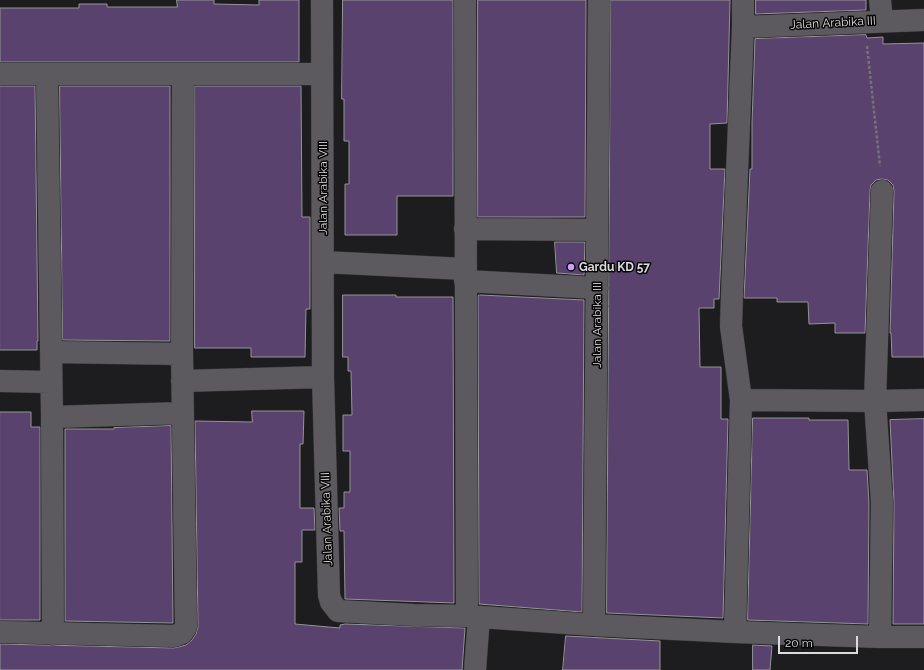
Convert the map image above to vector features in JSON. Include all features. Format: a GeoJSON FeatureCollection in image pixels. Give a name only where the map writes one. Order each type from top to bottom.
{"type":"FeatureCollection","features":[{"type":"Feature","properties":{"kind":"street","name":"Jalan Arabika VIII"},"geometry":{"type":"LineString","coordinates":[[322,0],[323,377],[329,595],[331,602],[338,611],[473,616]]}},
{"type":"Feature","properties":{"kind":"street"},"geometry":{"type":"LineString","coordinates":[[465,0],[465,275],[475,670]]}},
{"type":"Feature","properties":{"kind":"street","name":"Jalan Arabika III"},"geometry":{"type":"LineString","coordinates":[[594,625],[599,0]]}},
{"type":"Feature","properties":{"kind":"street"},"geometry":{"type":"LineString","coordinates":[[735,632],[741,400],[731,326],[743,0]]}},
{"type":"Feature","properties":{"kind":"street","name":"Jalan Arabika III"},"geometry":{"type":"LineString","coordinates":[[743,27],[876,14],[924,20]]}},
{"type":"Feature","properties":{"kind":"street"},"geometry":{"type":"LineString","coordinates":[[0,74],[322,74]]}},
{"type":"Feature","properties":{"kind":"street"},"geometry":{"type":"LineString","coordinates":[[47,74],[52,417],[53,634]]}},
{"type":"Feature","properties":{"kind":"street"},"geometry":{"type":"LineString","coordinates":[[0,632],[174,636],[182,633],[186,627],[182,381],[183,74]]}},
{"type":"Feature","properties":{"kind":"street"},"geometry":{"type":"LineString","coordinates":[[880,637],[882,503],[875,402],[882,190]]}},
{"type":"Feature","properties":{"kind":"street"},"geometry":{"type":"LineString","coordinates":[[465,229],[597,230]]}},
{"type":"Feature","properties":{"kind":"street"},"geometry":{"type":"LineString","coordinates":[[323,262],[597,288]]}},
{"type":"Feature","properties":{"kind":"street"},"geometry":{"type":"LineString","coordinates":[[51,352],[182,354]]}},
{"type":"Feature","properties":{"kind":"street"},"geometry":{"type":"LineString","coordinates":[[182,381],[323,377]]}},
{"type":"Feature","properties":{"kind":"street"},"geometry":{"type":"LineString","coordinates":[[0,381],[51,382]]}},
{"type":"Feature","properties":{"kind":"street"},"geometry":{"type":"LineString","coordinates":[[741,400],[875,402],[924,400]]}},
{"type":"Feature","properties":{"kind":"street"},"geometry":{"type":"LineString","coordinates":[[52,417],[183,414]]}},
{"type":"Feature","properties":{"kind":"street"},"geometry":{"type":"LineString","coordinates":[[473,616],[594,625],[735,632],[924,637]]}},
{"type":"Feature","properties":{"kind":"path"},"geometry":{"type":"LineString","coordinates":[[876,14],[882,190]]}},
{"type":"Feature","properties":{"kind":"building"},"geometry":{"type":"Polygon","coordinates":[[[177,0],[214,0],[214,4],[259,5],[259,0],[299,0],[299,62],[0,62],[0,8],[79,8],[79,4],[107,4],[107,7],[177,7],[177,0]]]}},
{"type":"Feature","properties":{"kind":"building"},"geometry":{"type":"Polygon","coordinates":[[[343,0],[453,0],[453,196],[397,196],[397,235],[345,235],[345,184],[349,184],[349,141],[344,141],[344,99],[342,99],[343,0]]]}},
{"type":"Feature","properties":{"kind":"building"},"geometry":{"type":"Polygon","coordinates":[[[478,0],[586,0],[585,217],[478,217],[478,0]]]}},
{"type":"Feature","properties":{"kind":"building"},"geometry":{"type":"Polygon","coordinates":[[[611,0],[730,0],[727,123],[710,124],[710,169],[725,169],[719,299],[714,299],[714,308],[699,308],[700,367],[721,367],[721,419],[728,419],[723,618],[607,613],[611,0]]]}},
{"type":"Feature","properties":{"kind":"building"},"geometry":{"type":"Polygon","coordinates":[[[756,0],[866,0],[866,10],[756,14],[756,0]]]}},
{"type":"Feature","properties":{"kind":"building"},"geometry":{"type":"Polygon","coordinates":[[[866,35],[867,38],[883,37],[883,44],[924,43],[924,357],[892,357],[890,333],[894,191],[893,185],[888,180],[876,180],[871,185],[870,191],[865,333],[835,333],[835,323],[809,324],[808,302],[777,302],[777,298],[744,298],[750,169],[752,169],[755,39],[866,35]]]}},
{"type":"Feature","properties":{"kind":"building"},"geometry":{"type":"Polygon","coordinates":[[[0,86],[35,86],[37,350],[0,350],[0,86]]]}},
{"type":"Feature","properties":{"kind":"building"},"geometry":{"type":"Polygon","coordinates":[[[60,86],[170,86],[170,341],[63,340],[60,86]]]}},
{"type":"Feature","properties":{"kind":"building"},"geometry":{"type":"Polygon","coordinates":[[[195,86],[301,86],[302,217],[310,217],[310,309],[306,309],[305,357],[251,357],[251,348],[195,348],[195,86]]]}},
{"type":"Feature","properties":{"kind":"building"},"geometry":{"type":"Polygon","coordinates":[[[555,242],[585,242],[584,275],[557,273],[555,242]]]}},
{"type":"Feature","properties":{"kind":"building"},"geometry":{"type":"Polygon","coordinates":[[[343,295],[453,297],[454,603],[345,599],[344,531],[340,531],[339,508],[344,508],[344,492],[350,492],[350,451],[343,451],[343,415],[352,415],[351,371],[348,371],[348,357],[343,357],[343,295]]]}},
{"type":"Feature","properties":{"kind":"building"},"geometry":{"type":"Polygon","coordinates":[[[478,296],[584,300],[582,612],[479,604],[478,296]]]}},
{"type":"Feature","properties":{"kind":"building"},"geometry":{"type":"Polygon","coordinates":[[[252,411],[304,411],[303,444],[300,444],[300,508],[314,508],[315,530],[302,530],[302,562],[295,562],[295,624],[340,628],[340,625],[345,624],[465,628],[462,670],[0,670],[0,644],[174,648],[186,645],[192,640],[198,627],[195,421],[252,422],[252,411]]]}},
{"type":"Feature","properties":{"kind":"building"},"geometry":{"type":"Polygon","coordinates":[[[0,412],[31,412],[31,427],[40,427],[40,620],[0,620],[0,412]]]}},
{"type":"Feature","properties":{"kind":"building"},"geometry":{"type":"Polygon","coordinates":[[[753,418],[848,420],[849,470],[867,470],[869,503],[868,624],[748,620],[753,418]]]}},
{"type":"Feature","properties":{"kind":"building"},"geometry":{"type":"Polygon","coordinates":[[[924,419],[924,624],[893,624],[894,503],[890,420],[924,419]]]}},
{"type":"Feature","properties":{"kind":"building"},"geometry":{"type":"Polygon","coordinates":[[[171,426],[173,623],[65,621],[65,429],[114,429],[171,426]]]}},
{"type":"Feature","properties":{"kind":"building"},"geometry":{"type":"Polygon","coordinates":[[[566,636],[660,641],[660,670],[563,670],[566,636]]]}},
{"type":"Feature","properties":{"kind":"building"},"geometry":{"type":"Polygon","coordinates":[[[753,645],[772,646],[770,670],[753,670],[753,645]]]}},
{"type":"Feature","properties":{"kind":"place","name":"Gardu KD 57"},"geometry":{"type":"Point","coordinates":[571,267]}}]}
